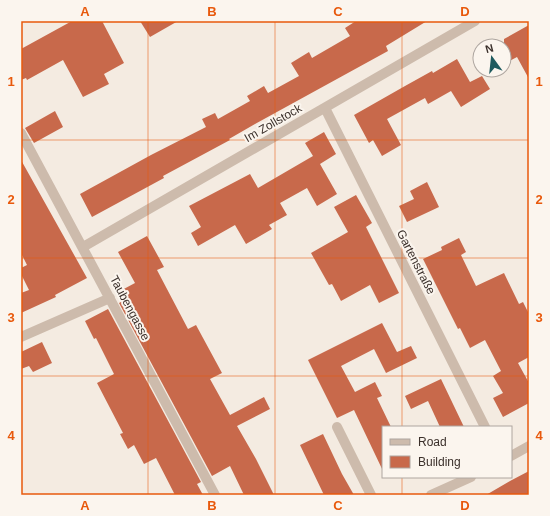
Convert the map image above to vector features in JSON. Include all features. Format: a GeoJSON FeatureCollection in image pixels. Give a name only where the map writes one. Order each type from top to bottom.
{"type":"FeatureCollection","features":[{"type":"Feature","properties":{"kind":"street","name":"Im Zollstock"},"geometry":{"type":"LineString","coordinates":[[83,247],[475,21]]}},
{"type":"Feature","properties":{"kind":"street","name":"Gartenstraße"},"geometry":{"type":"LineString","coordinates":[[325,108],[484,426]]}},
{"type":"Feature","properties":{"kind":"street","name":"Taubengasse"},"geometry":{"type":"LineString","coordinates":[[21,133],[216,495]]}},
{"type":"Feature","properties":{"kind":"street"},"geometry":{"type":"LineString","coordinates":[[21,337],[110,298]]}},
{"type":"Feature","properties":{"kind":"street"},"geometry":{"type":"LineString","coordinates":[[337,427],[371,495]]}},
{"type":"Feature","properties":{"kind":"street"},"geometry":{"type":"LineString","coordinates":[[512,455],[529,446]]}},
{"type":"Feature","properties":{"kind":"street"},"geometry":{"type":"LineString","coordinates":[[431,495],[470,478]]}},
{"type":"Feature","properties":{"kind":"building"},"geometry":{"type":"Polygon","coordinates":[[[72,21],[102,21],[124,63],[104,74],[109,84],[83,97],[63,60],[27,80],[26,78],[21,80],[21,49],[72,21]]]}},
{"type":"Feature","properties":{"kind":"building"},"geometry":{"type":"Polygon","coordinates":[[[140,21],[178,21],[150,37],[140,21]]]}},
{"type":"Feature","properties":{"kind":"building"},"geometry":{"type":"Polygon","coordinates":[[[356,21],[427,21],[386,46],[388,51],[255,124],[229,139],[230,140],[163,176],[164,178],[92,217],[80,194],[206,127],[202,119],[215,113],[218,119],[250,101],[247,96],[264,86],[268,93],[299,76],[291,63],[309,52],[312,58],[350,36],[345,28],[356,21]]]}},
{"type":"Feature","properties":{"kind":"building"},"geometry":{"type":"Polygon","coordinates":[[[529,25],[529,79],[517,57],[512,60],[512,38],[506,38],[529,25]]]}},
{"type":"Feature","properties":{"kind":"building"},"geometry":{"type":"Polygon","coordinates":[[[457,59],[470,82],[478,78],[483,78],[490,89],[461,107],[451,91],[428,104],[425,98],[387,119],[401,145],[382,156],[373,140],[369,143],[354,115],[432,71],[433,73],[457,59]]]}},
{"type":"Feature","properties":{"kind":"building"},"geometry":{"type":"Polygon","coordinates":[[[55,111],[63,127],[34,143],[25,128],[55,111]]]}},
{"type":"Feature","properties":{"kind":"building"},"geometry":{"type":"Polygon","coordinates":[[[324,132],[336,154],[320,164],[337,194],[317,206],[307,188],[280,203],[287,215],[269,225],[272,229],[246,244],[235,225],[198,246],[191,233],[201,227],[189,206],[250,174],[258,188],[313,156],[305,143],[324,132]]]}},
{"type":"Feature","properties":{"kind":"building"},"geometry":{"type":"Polygon","coordinates":[[[21,160],[87,278],[55,295],[56,297],[21,313],[21,293],[29,290],[21,274],[21,268],[27,265],[21,253],[21,160]]]}},
{"type":"Feature","properties":{"kind":"building"},"geometry":{"type":"Polygon","coordinates":[[[427,182],[439,207],[407,222],[399,206],[414,199],[410,191],[427,182]]]}},
{"type":"Feature","properties":{"kind":"building"},"geometry":{"type":"Polygon","coordinates":[[[356,195],[372,223],[366,227],[399,293],[379,303],[370,285],[341,301],[332,284],[329,285],[311,253],[348,232],[334,207],[356,195]]]}},
{"type":"Feature","properties":{"kind":"building"},"geometry":{"type":"Polygon","coordinates":[[[147,236],[164,267],[157,270],[188,329],[196,325],[222,373],[210,379],[230,415],[264,397],[270,409],[237,426],[274,495],[244,495],[230,466],[212,476],[119,303],[125,300],[120,291],[135,283],[118,252],[147,236]]]}},
{"type":"Feature","properties":{"kind":"building"},"geometry":{"type":"Polygon","coordinates":[[[459,238],[466,252],[461,255],[476,286],[504,273],[519,304],[523,302],[529,314],[529,357],[518,363],[529,383],[529,403],[503,417],[493,398],[503,393],[493,376],[501,371],[485,340],[470,348],[460,328],[458,329],[423,259],[442,250],[441,247],[459,238]]]}},
{"type":"Feature","properties":{"kind":"building"},"geometry":{"type":"Polygon","coordinates":[[[108,309],[201,482],[197,484],[203,495],[175,495],[156,458],[144,464],[134,445],[128,449],[120,434],[123,433],[97,383],[114,374],[96,338],[94,339],[85,321],[108,309]]]}},
{"type":"Feature","properties":{"kind":"building"},"geometry":{"type":"Polygon","coordinates":[[[382,323],[397,352],[411,346],[417,358],[386,373],[374,349],[341,366],[355,392],[375,382],[382,396],[377,398],[391,426],[382,426],[382,469],[354,410],[337,418],[308,360],[382,323]]]}},
{"type":"Feature","properties":{"kind":"building"},"geometry":{"type":"Polygon","coordinates":[[[42,342],[52,363],[33,372],[29,366],[21,369],[21,352],[42,342]]]}},
{"type":"Feature","properties":{"kind":"building"},"geometry":{"type":"Polygon","coordinates":[[[441,379],[464,426],[440,426],[428,401],[411,409],[405,396],[441,379]]]}},
{"type":"Feature","properties":{"kind":"building"},"geometry":{"type":"Polygon","coordinates":[[[323,434],[354,495],[324,495],[300,445],[323,434]]]}},
{"type":"Feature","properties":{"kind":"building"},"geometry":{"type":"Polygon","coordinates":[[[529,471],[529,495],[486,495],[510,481],[529,471]]]}}]}
